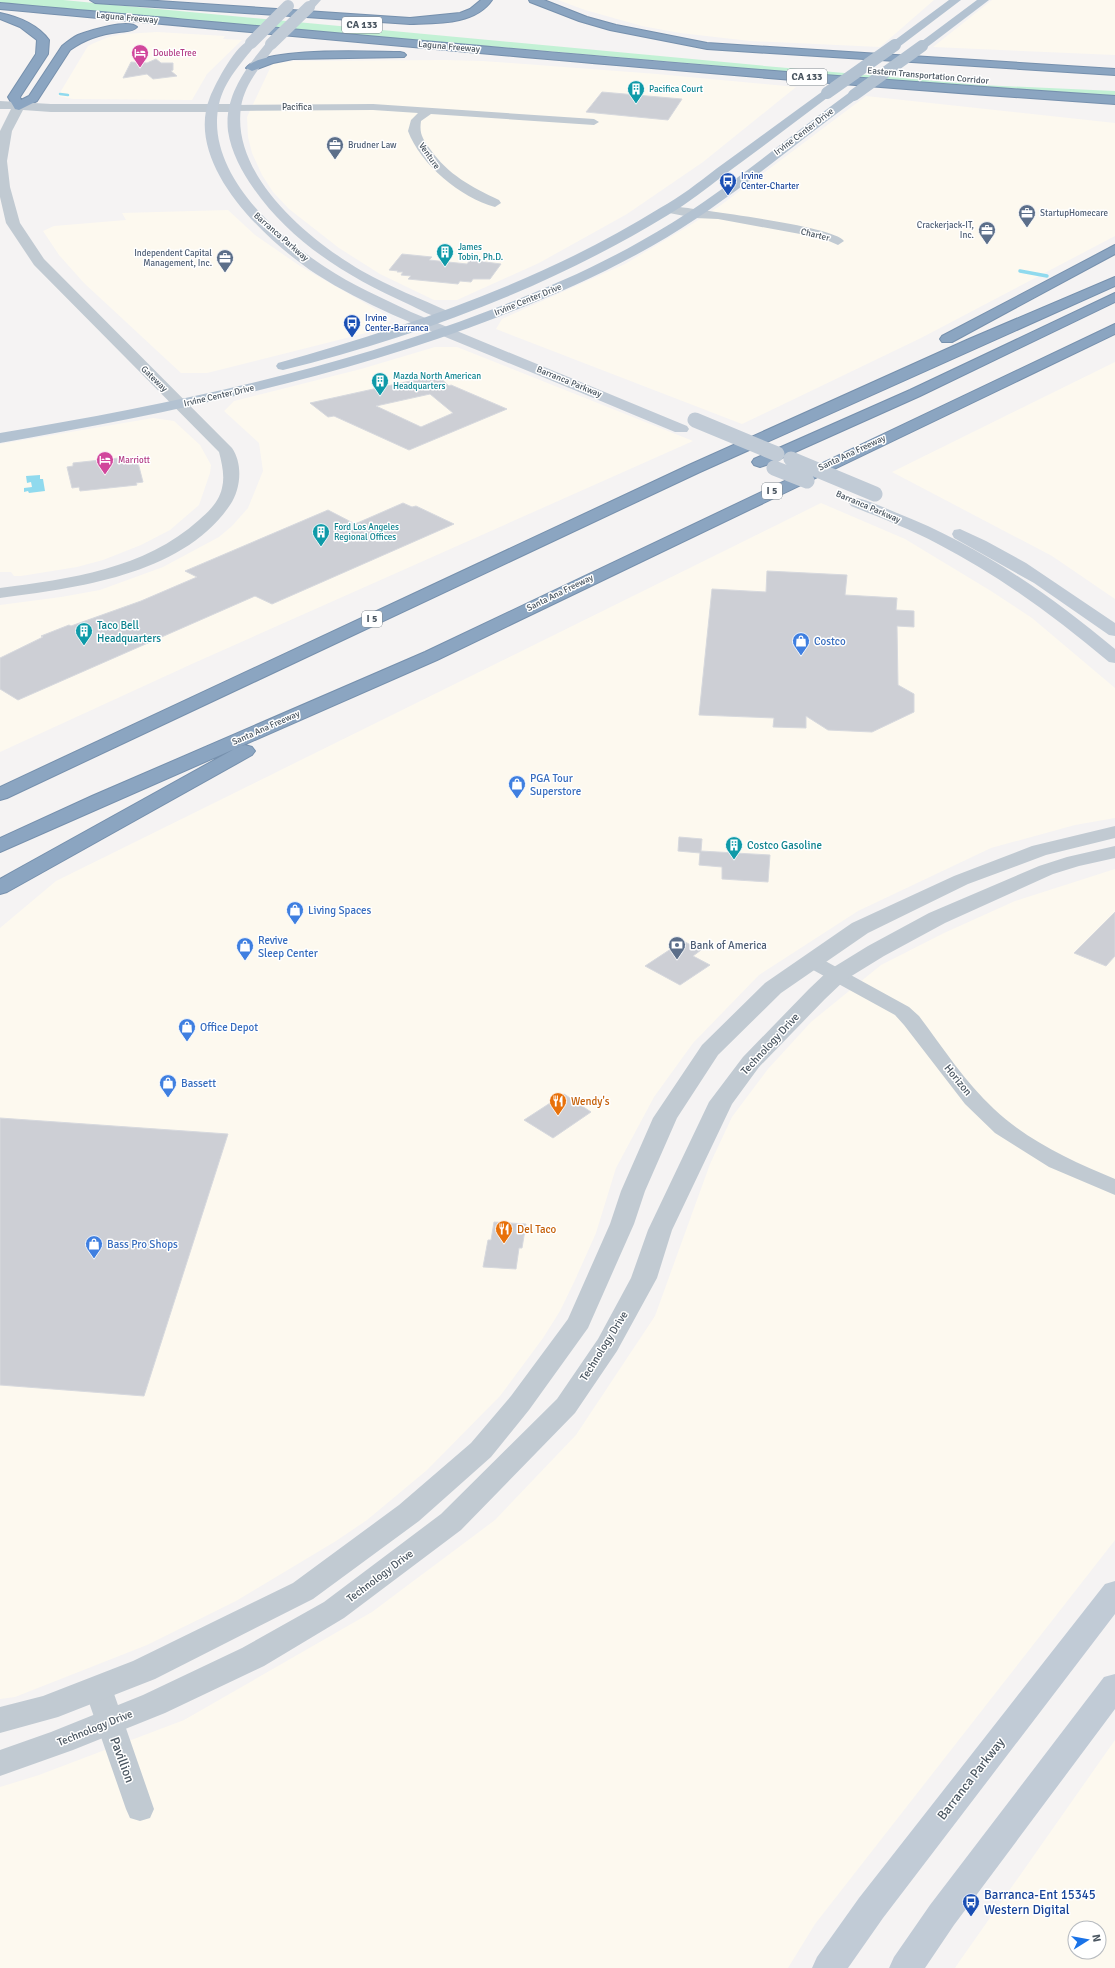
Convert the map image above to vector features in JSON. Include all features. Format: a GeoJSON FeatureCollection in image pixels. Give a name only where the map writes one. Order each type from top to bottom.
{"type":"FeatureCollection","features":[{"type":"Feature","properties":{"kind":"highway","name":"Laguna Freeway"},"geometry":{"type":"LineString","coordinates":[[91,0],[431,32]]}},
{"type":"Feature","properties":{"kind":"highway"},"geometry":{"type":"LineString","coordinates":[[95,0],[410,21],[441,19],[464,14],[478,9],[487,0]]}},
{"type":"Feature","properties":{"kind":"highway"},"geometry":{"type":"LineString","coordinates":[[313,4],[322,0]]}},
{"type":"Feature","properties":{"kind":"highway"},"geometry":{"type":"LineString","coordinates":[[534,0],[583,19],[646,35],[696,44],[738,49],[1115,72]]}},
{"type":"Feature","properties":{"kind":"highway","name":"Laguna Freeway"},"geometry":{"type":"LineString","coordinates":[[0,6],[335,37],[899,85]]}},
{"type":"Feature","properties":{"kind":"highway"},"geometry":{"type":"LineString","coordinates":[[0,16],[26,25],[37,32],[43,40],[42,54],[14,97],[19,106],[33,98],[66,48],[81,38],[100,32],[150,26],[335,37]]}},
{"type":"Feature","properties":{"kind":"highway"},"geometry":{"type":"LineString","coordinates":[[646,35],[752,48],[1115,62]]}},
{"type":"Feature","properties":{"kind":"highway"},"geometry":{"type":"LineString","coordinates":[[252,68],[270,60],[293,56],[423,55],[495,57],[809,82],[1076,109]]}},
{"type":"Feature","properties":{"kind":"highway"},"geometry":{"type":"LineString","coordinates":[[694,55],[764,61]]}},
{"type":"Feature","properties":{"kind":"highway"},"geometry":{"type":"LineString","coordinates":[[741,59],[811,64]]}},
{"type":"Feature","properties":{"kind":"highway"},"geometry":{"type":"LineString","coordinates":[[842,66],[904,71]]}},
{"type":"Feature","properties":{"kind":"highway","name":"Eastern Transportation Corridor"},"geometry":{"type":"LineString","coordinates":[[827,67],[952,79],[1069,85]]}},
{"type":"Feature","properties":{"kind":"highway"},"geometry":{"type":"LineString","coordinates":[[1011,77],[1115,79]]}},
{"type":"Feature","properties":{"kind":"highway"},"geometry":{"type":"LineString","coordinates":[[899,85],[933,90],[1115,109]]}},
{"type":"Feature","properties":{"kind":"highway","name":"Eastern Transportation Corridor"},"geometry":{"type":"LineString","coordinates":[[899,85],[1115,100]]}},
{"type":"Feature","properties":{"kind":"highway"},"geometry":{"type":"LineString","coordinates":[[852,397],[867,377],[932,347],[1115,249]]}},
{"type":"Feature","properties":{"kind":"highway","name":"I 5"},"geometry":{"type":"LineString","coordinates":[[0,794],[744,444],[1115,281]]}},
{"type":"Feature","properties":{"kind":"highway"},"geometry":{"type":"LineString","coordinates":[[919,394],[1115,297]]}},
{"type":"Feature","properties":{"kind":"highway"},"geometry":{"type":"LineString","coordinates":[[776,461],[919,394],[1115,307]]}},
{"type":"Feature","properties":{"kind":"highway","name":"Santa Ana Freeway"},"geometry":{"type":"LineString","coordinates":[[0,846],[105,798],[430,656],[1115,328]]}},
{"type":"Feature","properties":{"kind":"highway"},"geometry":{"type":"LineString","coordinates":[[0,888],[21,874],[274,734],[430,656]]}},
{"type":"Feature","properties":{"kind":"highway"},"geometry":{"type":"LineString","coordinates":[[0,851],[105,798]]}},
{"type":"Feature","properties":{"kind":"main road","name":"Irvine Center Drive"},"geometry":{"type":"LineString","coordinates":[[22,419],[168,393],[255,373],[426,323],[555,270],[629,232],[668,209],[956,0]]}},
{"type":"Feature","properties":{"kind":"main road","name":"Irvine Center Drive"},"geometry":{"type":"LineString","coordinates":[[0,438],[180,405],[336,367],[466,325],[562,286],[664,234],[695,214],[984,0]]}},
{"type":"Feature","properties":{"kind":"main road","name":"Barranca Parkway"},"geometry":{"type":"LineString","coordinates":[[291,3],[251,43],[223,78],[213,107],[211,128],[215,153],[225,177],[247,207],[278,236],[322,271],[375,300],[446,332],[681,429],[875,494],[989,548],[1065,594],[1115,631]]}},
{"type":"Feature","properties":{"kind":"main road","name":"Barranca Parkway"},"geometry":{"type":"LineString","coordinates":[[313,4],[271,44],[252,68],[235,108],[236,137],[239,149],[249,173],[270,203],[300,232],[345,266],[398,294],[466,325],[695,420],[857,503],[917,527],[974,557],[1045,602],[1115,658]]}},
{"type":"Feature","properties":{"kind":"main road","name":"Barranca Parkway"},"geometry":{"type":"LineString","coordinates":[[829,1968],[871,1908],[1115,1592]]}},
{"type":"Feature","properties":{"kind":"main road"},"geometry":{"type":"LineString","coordinates":[[906,1968],[942,1915],[1115,1686]]}},
{"type":"Feature","properties":{"kind":"street","name":"Pacifica"},"geometry":{"type":"LineString","coordinates":[[0,105],[107,108],[373,107],[594,122]]}},
{"type":"Feature","properties":{"kind":"street","name":"Gateway"},"geometry":{"type":"LineString","coordinates":[[0,593],[81,581],[121,570],[175,546],[200,529],[221,507],[228,496],[231,484],[231,470],[226,450],[39,262],[6,223],[1,161],[6,131],[19,106]]}},
{"type":"Feature","properties":{"kind":"street","name":"Venture"},"geometry":{"type":"LineString","coordinates":[[430,110],[420,115],[414,124],[414,133],[428,155],[440,171],[447,177],[495,203]]}},
{"type":"Feature","properties":{"kind":"street","name":"Charter"},"geometry":{"type":"LineString","coordinates":[[668,209],[695,214],[718,214],[824,235],[838,241],[824,243],[710,222],[695,214]]}},
{"type":"Feature","properties":{"kind":"street"},"geometry":{"type":"LineString","coordinates":[[0,1720],[47,1708],[144,1670],[303,1591],[409,1513],[481,1450],[520,1403],[579,1322],[622,1224],[633,1191],[665,1118],[710,1050],[773,988],[860,928],[961,880],[1039,850],[1115,832]]}},
{"type":"Feature","properties":{"kind":"street","name":"Technology Drive"},"geometry":{"type":"LineString","coordinates":[[0,1763],[58,1743],[109,1723],[154,1704],[253,1657],[334,1610],[451,1522],[566,1406],[608,1344],[644,1278],[660,1230],[721,1102],[751,1062],[837,975],[876,951],[937,918],[1046,870],[1074,861],[1115,852]]}},
{"type":"Feature","properties":{"kind":"street","name":"Horizon"},"geometry":{"type":"LineString","coordinates":[[811,961],[902,1011],[909,1017],[984,1112],[1006,1130],[1048,1158],[1115,1188]]}},
{"type":"Feature","properties":{"kind":"street","name":"Pavillion"},"geometry":{"type":"LineString","coordinates":[[98,1688],[140,1809]]}},
{"type":"Feature","properties":{"kind":"shaded area"},"geometry":{"type":"Polygon","coordinates":[[[558,0],[934,0],[880,47],[750,41],[680,33],[642,26],[585,10],[558,0]]]}},
{"type":"Feature","properties":{"kind":"shaded area"},"geometry":{"type":"Polygon","coordinates":[[[992,0],[1115,0],[1115,55],[933,47],[992,0]]]}},
{"type":"Feature","properties":{"kind":"shaded area"},"geometry":{"type":"Polygon","coordinates":[[[157,32],[225,36],[223,39],[242,40],[207,74],[192,100],[73,99],[58,96],[88,46],[109,37],[124,34],[157,32]]]}},
{"type":"Feature","properties":{"kind":"shaded area"},"geometry":{"type":"Polygon","coordinates":[[[294,61],[483,61],[657,74],[796,87],[703,162],[627,214],[539,263],[457,300],[434,300],[380,274],[339,248],[289,209],[273,192],[262,175],[252,153],[248,137],[247,117],[272,64],[294,61]]]}},
{"type":"Feature","properties":{"kind":"shaded area"},"geometry":{"type":"Polygon","coordinates":[[[866,96],[1115,123],[1115,236],[921,338],[742,424],[496,329],[502,319],[625,264],[692,224],[721,205],[866,96]]]}},
{"type":"Feature","properties":{"kind":"shaded area"},"geometry":{"type":"Polygon","coordinates":[[[228,210],[255,235],[300,266],[391,318],[386,328],[207,373],[181,373],[84,283],[59,255],[43,231],[54,226],[126,220],[122,213],[228,210]]]}},
{"type":"Feature","properties":{"kind":"shaded area"},"geometry":{"type":"Polygon","coordinates":[[[435,347],[457,347],[693,441],[194,663],[0,752],[0,605],[100,590],[163,567],[219,537],[232,526],[248,508],[263,471],[259,443],[224,411],[234,401],[361,369],[435,347]]]}},
{"type":"Feature","properties":{"kind":"shaded area"},"geometry":{"type":"Polygon","coordinates":[[[1115,362],[1115,599],[1052,556],[892,472],[1115,362]]]}},
{"type":"Feature","properties":{"kind":"shaded area"},"geometry":{"type":"Polygon","coordinates":[[[153,418],[174,421],[200,445],[211,465],[210,473],[199,505],[170,530],[141,545],[103,560],[77,567],[21,576],[14,576],[11,572],[0,572],[0,444],[153,418]]]}},
{"type":"Feature","properties":{"kind":"shaded area"},"geometry":{"type":"Polygon","coordinates":[[[821,503],[905,539],[991,591],[1032,618],[1115,688],[1115,818],[1075,825],[991,848],[858,911],[759,975],[693,1043],[654,1097],[616,1168],[596,1233],[560,1311],[543,1338],[500,1396],[427,1470],[367,1520],[336,1541],[236,1601],[147,1645],[15,1697],[0,1699],[0,928],[56,881],[821,503]]]}},
{"type":"Feature","properties":{"kind":"shaded area"},"geometry":{"type":"Polygon","coordinates":[[[1115,869],[1115,1540],[815,1924],[788,1968],[0,1968],[0,1787],[39,1775],[184,1720],[372,1612],[495,1520],[576,1435],[655,1316],[710,1164],[732,1117],[768,1069],[811,1022],[881,965],[944,933],[1015,901],[1115,869]]]}},
{"type":"Feature","properties":{"kind":"shaded area"},"geometry":{"type":"Polygon","coordinates":[[[1115,1740],[1115,1968],[955,1968],[1115,1740]]]}},
{"type":"Feature","properties":{"kind":"green space"},"geometry":{"type":"Polygon","coordinates":[[[0,0],[63,0],[981,85],[1115,91],[1115,96],[811,74],[0,4],[0,0]]]}},
{"type":"Feature","properties":{"kind":"water"},"geometry":{"type":"Polygon","coordinates":[[[40,475],[40,479],[43,479],[45,491],[29,493],[28,491],[24,492],[24,488],[32,487],[31,482],[27,483],[26,476],[40,475]]]}},
{"type":"Feature","properties":{"kind":"building","name":"DoubleTree"},"geometry":{"type":"Polygon","coordinates":[[[156,59],[161,63],[173,63],[173,70],[171,71],[177,76],[153,79],[147,74],[123,78],[131,62],[147,63],[156,59]]]}},
{"type":"Feature","properties":{"kind":"building","name":"Pacifica Court"},"geometry":{"type":"Polygon","coordinates":[[[602,92],[682,99],[668,120],[586,112],[602,92]]]}},
{"type":"Feature","properties":{"kind":"building","name":"James Tobin, Ph.D."},"geometry":{"type":"Polygon","coordinates":[[[402,254],[432,257],[429,260],[467,264],[470,260],[501,264],[490,279],[473,279],[471,282],[460,281],[458,284],[408,279],[411,276],[401,275],[403,272],[389,270],[402,254]]]}},
{"type":"Feature","properties":{"kind":"building"},"geometry":{"type":"Polygon","coordinates":[[[437,375],[449,386],[451,385],[507,409],[409,450],[334,416],[328,417],[310,403],[437,375]],[[430,394],[376,406],[421,427],[453,413],[430,394]]]}},
{"type":"Feature","properties":{"kind":"building","name":"Marriott"},"geometry":{"type":"Polygon","coordinates":[[[128,457],[129,460],[137,459],[143,482],[136,483],[137,485],[80,491],[79,487],[72,488],[67,467],[73,466],[73,463],[128,457]]]}},
{"type":"Feature","properties":{"kind":"building","name":"Ford Los Angeles Regional Offices"},"geometry":{"type":"Polygon","coordinates":[[[403,503],[412,507],[416,506],[454,524],[272,604],[255,596],[18,700],[0,689],[0,658],[43,637],[41,636],[141,601],[197,577],[185,571],[328,510],[355,524],[403,503]]]}},
{"type":"Feature","properties":{"kind":"building","name":"Costco"},"geometry":{"type":"Polygon","coordinates":[[[767,571],[847,575],[845,595],[897,598],[896,610],[914,611],[914,627],[897,626],[898,685],[914,694],[914,712],[872,732],[828,730],[806,716],[806,728],[773,727],[774,718],[699,715],[712,589],[766,592],[767,571]]]}},
{"type":"Feature","properties":{"kind":"building","name":"Costco Gasoline"},"geometry":{"type":"Polygon","coordinates":[[[679,837],[702,839],[701,851],[770,855],[768,882],[722,879],[722,867],[699,865],[700,853],[678,851],[679,837]]]}},
{"type":"Feature","properties":{"kind":"building"},"geometry":{"type":"Polygon","coordinates":[[[1115,912],[1115,956],[1106,966],[1074,953],[1115,912]]]}},
{"type":"Feature","properties":{"kind":"building","name":"Bank of America"},"geometry":{"type":"Polygon","coordinates":[[[683,941],[701,950],[693,956],[710,965],[680,985],[645,966],[683,941]]]}},
{"type":"Feature","properties":{"kind":"building","name":"Wendy's"},"geometry":{"type":"Polygon","coordinates":[[[564,1094],[591,1112],[553,1138],[524,1120],[564,1094]]]}},
{"type":"Feature","properties":{"kind":"building","name":"Bass Pro Shops"},"geometry":{"type":"Polygon","coordinates":[[[0,1118],[228,1134],[144,1396],[0,1385],[0,1118]]]}},
{"type":"Feature","properties":{"kind":"building","name":"Del Taco"},"geometry":{"type":"Polygon","coordinates":[[[494,1222],[526,1224],[522,1248],[519,1248],[516,1269],[483,1267],[488,1240],[491,1240],[494,1222]]]}},
{"type":"Feature","properties":{"kind":"waterway"},"geometry":{"type":"LineString","coordinates":[[60,94],[68,95]]}},
{"type":"Feature","properties":{"kind":"waterway"},"geometry":{"type":"LineString","coordinates":[[1020,271],[1047,276]]}},
{"type":"Feature","properties":{"kind":"place","name":"DoubleTree"},"geometry":{"type":"Point","coordinates":[140,68]}},
{"type":"Feature","properties":{"kind":"place","name":"Pacifica Court"},"geometry":{"type":"Point","coordinates":[636,104]}},
{"type":"Feature","properties":{"kind":"place","name":"Brudner Law"},"geometry":{"type":"Point","coordinates":[335,160]}},
{"type":"Feature","properties":{"kind":"place","name":"Irvine Center-Charter"},"geometry":{"type":"Point","coordinates":[728,196]}},
{"type":"Feature","properties":{"kind":"place","name":"StartupHomecare"},"geometry":{"type":"Point","coordinates":[1027,228]}},
{"type":"Feature","properties":{"kind":"place","name":"Crackerjack-IT, Inc."},"geometry":{"type":"Point","coordinates":[987,245]}},
{"type":"Feature","properties":{"kind":"place","name":"James Tobin, Ph.D."},"geometry":{"type":"Point","coordinates":[445,267]}},
{"type":"Feature","properties":{"kind":"place","name":"Independent Capital Management, Inc."},"geometry":{"type":"Point","coordinates":[225,273]}},
{"type":"Feature","properties":{"kind":"place","name":"Irvine Center-Barranca"},"geometry":{"type":"Point","coordinates":[352,338]}},
{"type":"Feature","properties":{"kind":"place","name":"Mazda North American Headquarters"},"geometry":{"type":"Point","coordinates":[380,396]}},
{"type":"Feature","properties":{"kind":"place","name":"Marriott"},"geometry":{"type":"Point","coordinates":[105,475]}},
{"type":"Feature","properties":{"kind":"place","name":"Ford Los Angeles Regional Offices"},"geometry":{"type":"Point","coordinates":[321,547]}},
{"type":"Feature","properties":{"kind":"place","name":"Taco Bell Headquarters"},"geometry":{"type":"Point","coordinates":[84,646]}},
{"type":"Feature","properties":{"kind":"place","name":"Costco"},"geometry":{"type":"Point","coordinates":[801,656]}},
{"type":"Feature","properties":{"kind":"place","name":"PGA Tour Superstore"},"geometry":{"type":"Point","coordinates":[517,799]}},
{"type":"Feature","properties":{"kind":"place","name":"Costco Gasoline"},"geometry":{"type":"Point","coordinates":[734,860]}},
{"type":"Feature","properties":{"kind":"place","name":"Living Spaces"},"geometry":{"type":"Point","coordinates":[295,925]}},
{"type":"Feature","properties":{"kind":"place","name":"Bank of America"},"geometry":{"type":"Point","coordinates":[677,960]}},
{"type":"Feature","properties":{"kind":"place","name":"Revive Sleep Center"},"geometry":{"type":"Point","coordinates":[245,961]}},
{"type":"Feature","properties":{"kind":"place","name":"Office Depot"},"geometry":{"type":"Point","coordinates":[187,1042]}},
{"type":"Feature","properties":{"kind":"place","name":"Bassett"},"geometry":{"type":"Point","coordinates":[168,1098]}},
{"type":"Feature","properties":{"kind":"place","name":"Wendy's"},"geometry":{"type":"Point","coordinates":[558,1116]}},
{"type":"Feature","properties":{"kind":"place","name":"Del Taco"},"geometry":{"type":"Point","coordinates":[504,1244]}},
{"type":"Feature","properties":{"kind":"place","name":"Bass Pro Shops"},"geometry":{"type":"Point","coordinates":[94,1259]}},
{"type":"Feature","properties":{"kind":"place","name":"Barranca-Ent 15345 Western Digital"},"geometry":{"type":"Point","coordinates":[971,1917]}}]}
